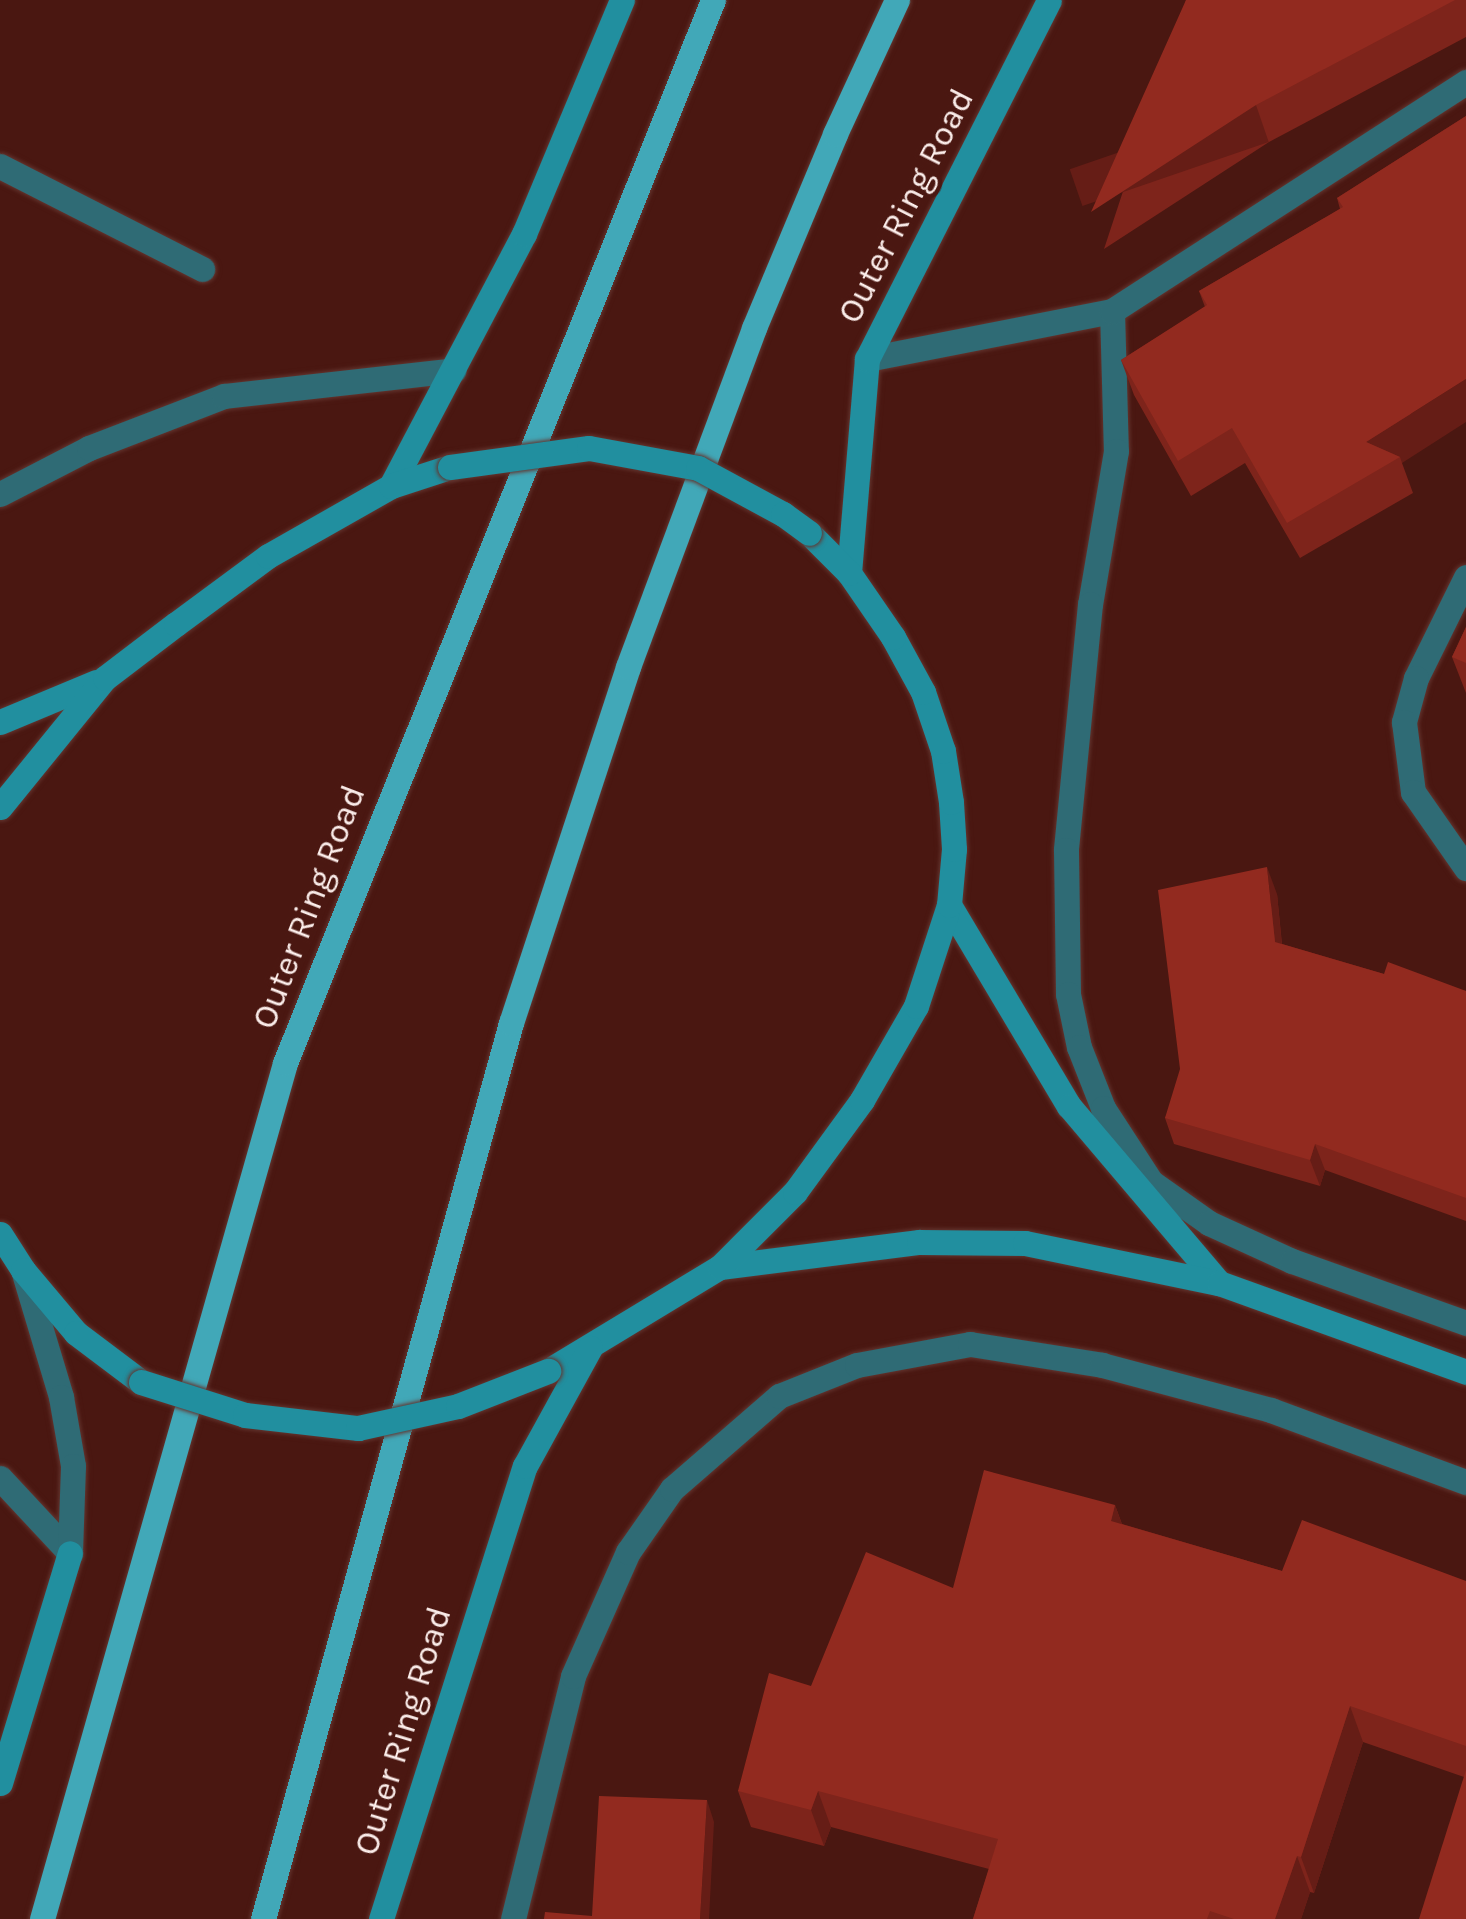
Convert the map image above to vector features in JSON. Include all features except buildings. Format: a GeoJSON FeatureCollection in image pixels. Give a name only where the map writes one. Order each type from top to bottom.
{"type":"FeatureCollection","features":[{"type":"Feature","properties":{"kind":"main road"},"geometry":{"type":"LineString","coordinates":[[391,486],[524,234],[622,0]]}},
{"type":"Feature","properties":{"kind":"main road","name":"Outer Ring Road"},"geometry":{"type":"LineString","coordinates":[[42,1919],[286,1063],[714,0]]}},
{"type":"Feature","properties":{"kind":"main road"},"geometry":{"type":"LineString","coordinates":[[263,1919],[511,1023],[622,686],[754,328],[834,134],[897,0]]}},
{"type":"Feature","properties":{"kind":"main road","name":"Outer Ring Road"},"geometry":{"type":"LineString","coordinates":[[850,573],[868,359],[1049,0]]}},
{"type":"Feature","properties":{"kind":"main road"},"geometry":{"type":"LineString","coordinates":[[0,722],[105,678],[268,556],[391,486],[450,467],[590,448],[698,468],[809,533],[850,573],[893,636],[923,692],[943,751],[954,848],[949,905],[916,1006],[862,1100],[795,1192],[720,1267],[548,1371],[458,1406],[358,1428],[245,1415],[141,1382],[76,1333],[22,1270],[0,1234]]}},
{"type":"Feature","properties":{"kind":"main road"},"geometry":{"type":"LineString","coordinates":[[0,808],[105,678]]}},
{"type":"Feature","properties":{"kind":"main road"},"geometry":{"type":"LineString","coordinates":[[949,905],[1069,1106],[1219,1283]]}},
{"type":"Feature","properties":{"kind":"main road"},"geometry":{"type":"LineString","coordinates":[[720,1267],[920,1242],[1025,1242],[1219,1283],[1466,1372]]}},
{"type":"Feature","properties":{"kind":"main road","name":"Outer Ring Road"},"geometry":{"type":"LineString","coordinates":[[381,1919],[525,1466],[591,1345]]}},
{"type":"Feature","properties":{"kind":"main road"},"geometry":{"type":"LineString","coordinates":[[2,1770],[70,1553]]}},
{"type":"Feature","properties":{"kind":"street"},"geometry":{"type":"LineString","coordinates":[[868,359],[1112,311],[1466,82]]}},
{"type":"Feature","properties":{"kind":"street"},"geometry":{"type":"LineString","coordinates":[[0,166],[202,269]]}},
{"type":"Feature","properties":{"kind":"street"},"geometry":{"type":"LineString","coordinates":[[1112,311],[1116,451],[1090,604],[1066,850],[1068,994],[1079,1047],[1102,1108],[1151,1182],[1210,1223],[1292,1262],[1466,1323]]}},
{"type":"Feature","properties":{"kind":"street"},"geometry":{"type":"LineString","coordinates":[[0,494],[89,448],[224,396],[454,370]]}},
{"type":"Feature","properties":{"kind":"street"},"geometry":{"type":"LineString","coordinates":[[1466,576],[1416,678],[1404,722],[1413,792],[1466,868]]}},
{"type":"Feature","properties":{"kind":"street"},"geometry":{"type":"LineString","coordinates":[[22,1270],[61,1397],[73,1466],[70,1553]]}},
{"type":"Feature","properties":{"kind":"street"},"geometry":{"type":"LineString","coordinates":[[513,1919],[573,1676],[628,1552],[672,1488],[779,1396],[858,1366],[970,1344],[1102,1365],[1271,1410],[1466,1482]]}},
{"type":"Feature","properties":{"kind":"street"},"geometry":{"type":"LineString","coordinates":[[0,1478],[70,1553]]}}]}
